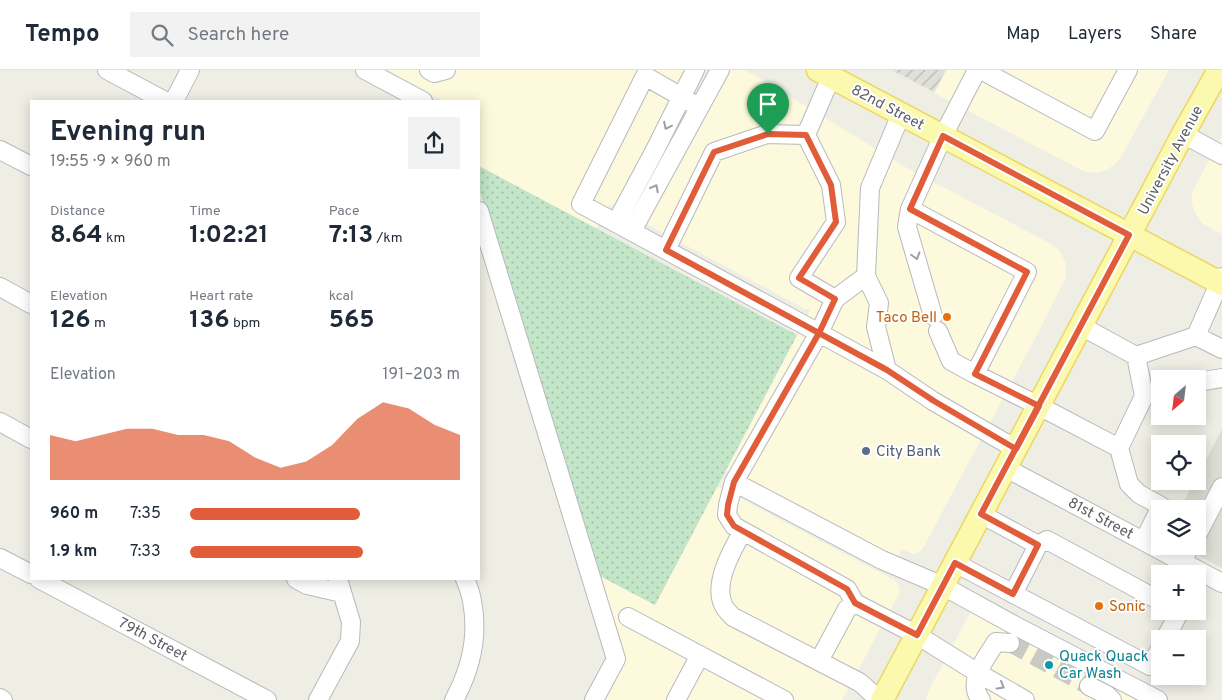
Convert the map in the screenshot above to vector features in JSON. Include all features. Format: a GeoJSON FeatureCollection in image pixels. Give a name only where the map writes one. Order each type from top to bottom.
{"type":"FeatureCollection","features":[{"type":"Feature","properties":{"kind":"main road","name":"82nd Street"},"geometry":{"type":"LineString","coordinates":[[825,73],[1129,235],[1221,281]]}},
{"type":"Feature","properties":{"kind":"main road","name":"University Avenue"},"geometry":{"type":"LineString","coordinates":[[882,700],[1183,134],[1217,81]]}},
{"type":"Feature","properties":{"kind":"street"},"geometry":{"type":"LineString","coordinates":[[107,70],[163,100]]}},
{"type":"Feature","properties":{"kind":"street"},"geometry":{"type":"LineString","coordinates":[[175,100],[190,70]]}},
{"type":"Feature","properties":{"kind":"street"},"geometry":{"type":"LineString","coordinates":[[365,70],[421,100]]}},
{"type":"Feature","properties":{"kind":"street"},"geometry":{"type":"LineString","coordinates":[[429,70],[434,73],[446,70]]}},
{"type":"Feature","properties":{"kind":"street"},"geometry":{"type":"LineString","coordinates":[[616,223],[695,70]]}},
{"type":"Feature","properties":{"kind":"street"},"geometry":{"type":"LineString","coordinates":[[632,231],[720,70]]}},
{"type":"Feature","properties":{"kind":"street"},"geometry":{"type":"LineString","coordinates":[[977,70],[943,136],[910,209],[907,226],[936,324],[951,361],[1118,448],[1129,484],[1139,494],[1160,506],[1144,542]]}},
{"type":"Feature","properties":{"kind":"street"},"geometry":{"type":"LineString","coordinates":[[981,70],[1095,131],[1128,70]]}},
{"type":"Feature","properties":{"kind":"street"},"geometry":{"type":"LineString","coordinates":[[825,73],[806,135],[831,185],[836,222],[799,278],[835,299]]}},
{"type":"Feature","properties":{"kind":"street","name":"81st Street"},"geometry":{"type":"LineString","coordinates":[[681,98],[646,76],[581,204],[887,370],[934,401],[1011,458],[1144,542],[1151,544]]}},
{"type":"Feature","properties":{"kind":"street"},"geometry":{"type":"LineString","coordinates":[[681,98],[699,107]]}},
{"type":"Feature","properties":{"kind":"street"},"geometry":{"type":"LineString","coordinates":[[887,370],[876,326],[879,303],[866,276],[870,188],[901,114]]}},
{"type":"Feature","properties":{"kind":"street"},"geometry":{"type":"LineString","coordinates":[[666,250],[714,152],[768,134],[806,135]]}},
{"type":"Feature","properties":{"kind":"street"},"geometry":{"type":"LineString","coordinates":[[1183,134],[1222,155]]}},
{"type":"Feature","properties":{"kind":"street"},"geometry":{"type":"LineString","coordinates":[[0,150],[30,165]]}},
{"type":"Feature","properties":{"kind":"street"},"geometry":{"type":"LineString","coordinates":[[910,209],[1027,272],[975,374]]}},
{"type":"Feature","properties":{"kind":"street"},"geometry":{"type":"LineString","coordinates":[[480,214],[616,659],[594,700]]}},
{"type":"Feature","properties":{"kind":"street"},"geometry":{"type":"LineString","coordinates":[[866,276],[835,299],[819,333],[734,482],[727,515],[734,526],[847,589],[855,603],[917,635],[1025,700]]}},
{"type":"Feature","properties":{"kind":"street"},"geometry":{"type":"LineString","coordinates":[[1196,336],[1221,281]]}},
{"type":"Feature","properties":{"kind":"street"},"geometry":{"type":"LineString","coordinates":[[0,287],[30,303]]}},
{"type":"Feature","properties":{"kind":"street"},"geometry":{"type":"LineString","coordinates":[[1081,326],[1136,356],[1151,392]]}},
{"type":"Feature","properties":{"kind":"street"},"geometry":{"type":"LineString","coordinates":[[1136,356],[1196,336],[1222,349]]}},
{"type":"Feature","properties":{"kind":"street"},"geometry":{"type":"LineString","coordinates":[[1206,381],[1222,378]]}},
{"type":"Feature","properties":{"kind":"street"},"geometry":{"type":"LineString","coordinates":[[1118,448],[1151,396]]}},
{"type":"Feature","properties":{"kind":"street"},"geometry":{"type":"LineString","coordinates":[[0,422],[30,438]]}},
{"type":"Feature","properties":{"kind":"street"},"geometry":{"type":"LineString","coordinates":[[734,482],[882,560],[943,586],[1150,698]]}},
{"type":"Feature","properties":{"kind":"street"},"geometry":{"type":"LineString","coordinates":[[1206,518],[1222,487]]}},
{"type":"Feature","properties":{"kind":"street"},"geometry":{"type":"LineString","coordinates":[[981,514],[1038,545]]}},
{"type":"Feature","properties":{"kind":"street"},"geometry":{"type":"LineString","coordinates":[[743,531],[726,566],[721,587],[721,599],[725,609],[733,617],[859,682],[878,700]]}},
{"type":"Feature","properties":{"kind":"street"},"geometry":{"type":"LineString","coordinates":[[1013,594],[1038,545],[1047,540],[1151,596]]}},
{"type":"Feature","properties":{"kind":"street"},"geometry":{"type":"LineString","coordinates":[[0,558],[30,573]]}},
{"type":"Feature","properties":{"kind":"street"},"geometry":{"type":"LineString","coordinates":[[955,563],[1150,666],[1151,664]]}},
{"type":"Feature","properties":{"kind":"street","name":"81st Street"},"geometry":{"type":"LineString","coordinates":[[1206,577],[1222,583]]}},
{"type":"Feature","properties":{"kind":"street","name":"79th Street"},"geometry":{"type":"LineString","coordinates":[[41,580],[267,700]]}},
{"type":"Feature","properties":{"kind":"street"},"geometry":{"type":"LineString","coordinates":[[298,580],[307,585],[340,586],[351,622],[350,641],[318,700]]}},
{"type":"Feature","properties":{"kind":"street"},"geometry":{"type":"LineString","coordinates":[[454,700],[462,686],[471,660],[476,631],[472,601],[466,580]]}},
{"type":"Feature","properties":{"kind":"street"},"geometry":{"type":"LineString","coordinates":[[819,661],[847,609],[855,603]]}},
{"type":"Feature","properties":{"kind":"street"},"geometry":{"type":"LineString","coordinates":[[628,617],[784,700]]}},
{"type":"Feature","properties":{"kind":"street"},"geometry":{"type":"LineString","coordinates":[[981,700],[977,695],[976,687],[978,673],[996,642],[1010,643]]}},
{"type":"Feature","properties":{"kind":"street"},"geometry":{"type":"LineString","coordinates":[[676,700],[700,655]]}},
{"type":"Feature","properties":{"kind":"street"},"geometry":{"type":"LineString","coordinates":[[1089,686],[1107,695],[1112,700]]}},
{"type":"Feature","properties":{"kind":"shaded area"},"geometry":{"type":"Polygon","coordinates":[[[384,70],[689,70],[616,204],[609,205],[596,229],[480,167],[480,100],[441,100],[384,70]]]}},
{"type":"Feature","properties":{"kind":"shaded area"},"geometry":{"type":"Polygon","coordinates":[[[732,70],[744,70],[765,81],[907,168],[1053,245],[1060,251],[1066,264],[1066,277],[1039,331],[922,550],[916,554],[902,549],[895,561],[726,471],[811,309],[805,309],[645,222],[708,107],[732,70]]]}},
{"type":"Feature","properties":{"kind":"shaded area"},"geometry":{"type":"Polygon","coordinates":[[[892,70],[946,70],[934,92],[892,70]]]}},
{"type":"Feature","properties":{"kind":"shaded area"},"geometry":{"type":"Polygon","coordinates":[[[947,70],[1169,70],[1121,157],[1105,171],[1094,173],[1083,171],[934,93],[947,70]]]}},
{"type":"Feature","properties":{"kind":"shaded area"},"geometry":{"type":"Polygon","coordinates":[[[1222,136],[1222,234],[1201,222],[1192,204],[1192,193],[1222,136]]]}},
{"type":"Feature","properties":{"kind":"shaded area"},"geometry":{"type":"Polygon","coordinates":[[[1222,429],[1222,568],[1198,555],[1206,555],[1206,500],[1184,500],[1190,490],[1206,490],[1206,460],[1222,429]]]}},
{"type":"Feature","properties":{"kind":"shaded area"},"geometry":{"type":"Polygon","coordinates":[[[717,486],[896,581],[899,586],[900,592],[842,700],[602,700],[624,658],[598,575],[655,605],[717,486]]]}},
{"type":"Feature","properties":{"kind":"shaded area"},"geometry":{"type":"Polygon","coordinates":[[[971,611],[1139,700],[926,700],[928,692],[971,611]]]}},
{"type":"Feature","properties":{"kind":"green space"},"geometry":{"type":"Polygon","coordinates":[[[480,167],[797,335],[655,605],[598,575],[480,192],[480,167]]]}},
{"type":"Feature","properties":{"kind":"tunnel"},"geometry":{"type":"LineString","coordinates":[[1010,643],[1089,686]]}},
{"type":"Feature","properties":{"kind":"place","name":"Taco Bell"},"geometry":{"type":"Point","coordinates":[947,317]}},
{"type":"Feature","properties":{"kind":"place","name":"City Bank"},"geometry":{"type":"Point","coordinates":[866,451]}},
{"type":"Feature","properties":{"kind":"place","name":"Sonic"},"geometry":{"type":"Point","coordinates":[1099,606]}},
{"type":"Feature","properties":{"kind":"place","name":"Quack Quack Car Wash"},"geometry":{"type":"Point","coordinates":[1049,665]}},
{"type":"Feature","properties":{"kind":"route"},"geometry":{"type":"LineString","coordinates":[[768,134],[714,152],[666,250],[819,333],[887,370],[934,401],[1016,449],[1039,406],[975,374],[1027,272],[910,209],[943,136],[1129,235],[1060,366],[1006,468],[981,514],[1038,545],[1013,594],[955,563],[917,635],[855,603],[847,589],[734,526],[727,515],[734,482],[819,333],[835,299],[799,278],[836,222],[831,185],[806,135],[768,134]]}}]}
